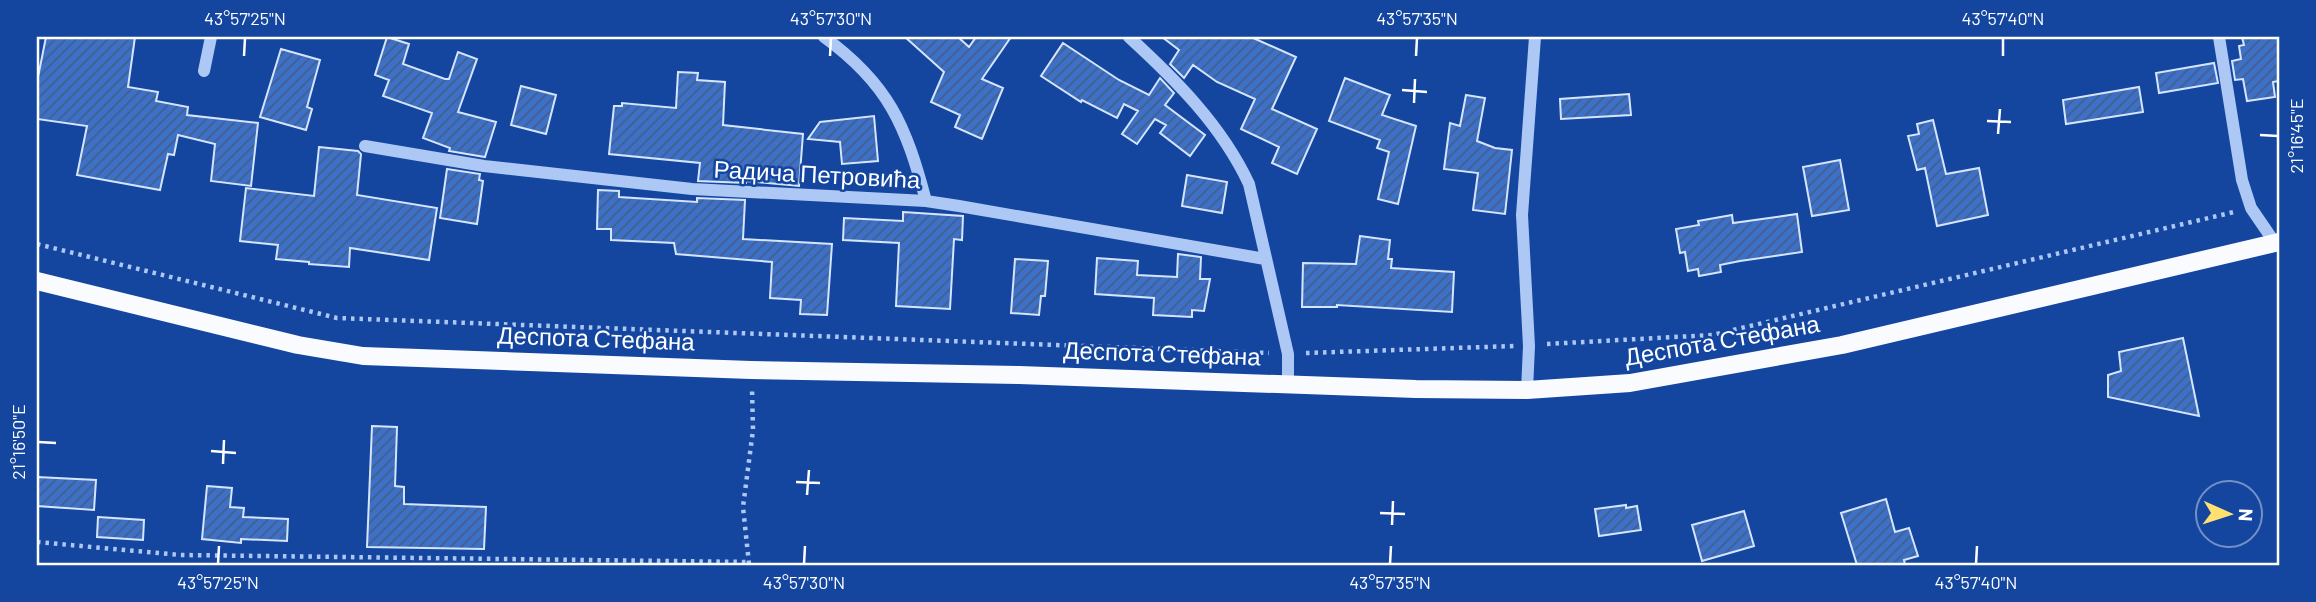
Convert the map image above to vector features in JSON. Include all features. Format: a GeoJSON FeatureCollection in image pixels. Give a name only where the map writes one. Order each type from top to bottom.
{"type":"FeatureCollection","features":[{"type":"Feature","properties":{"kind":"main road","name":"Деспота Стефана"},"geometry":{"type":"LineString","coordinates":[[37,281],[298,345],[350,355],[751,370],[1527,390],[1630,383],[1829,348],[2277,243]]}},
{"type":"Feature","properties":{"kind":"street"},"geometry":{"type":"LineString","coordinates":[[204,71],[211,37]]}},
{"type":"Feature","properties":{"kind":"street"},"geometry":{"type":"LineString","coordinates":[[824,37],[848,54],[869,76],[895,111],[926,201]]}},
{"type":"Feature","properties":{"kind":"street"},"geometry":{"type":"LineString","coordinates":[[1129,37],[1203,111],[1239,163],[1249,184],[1288,354],[1288,383]]}},
{"type":"Feature","properties":{"kind":"street"},"geometry":{"type":"LineString","coordinates":[[1527,390],[1530,345],[1522,215],[1535,37]]}},
{"type":"Feature","properties":{"kind":"street"},"geometry":{"type":"LineString","coordinates":[[2219,37],[2242,180],[2251,208],[2277,243]]}},
{"type":"Feature","properties":{"kind":"street","name":"Радича Петровића"},"geometry":{"type":"LineString","coordinates":[[365,146],[484,166],[692,190],[926,201],[1265,259]]}},
{"type":"Feature","properties":{"kind":"path"},"geometry":{"type":"LineString","coordinates":[[37,244],[337,318],[1288,354],[1712,335],[2251,208]]}},
{"type":"Feature","properties":{"kind":"path"},"geometry":{"type":"LineString","coordinates":[[37,542],[180,555],[749,564],[743,507],[753,430],[751,370]]}},
{"type":"Feature","properties":{"kind":"building"},"geometry":{"type":"Polygon","coordinates":[[[46,37],[135,37],[128,87],[158,92],[156,101],[188,107],[187,115],[258,123],[251,186],[211,181],[215,144],[178,135],[174,155],[168,154],[160,190],[77,175],[87,126],[37,119],[37,82],[46,37]]]}},
{"type":"Feature","properties":{"kind":"building"},"geometry":{"type":"Polygon","coordinates":[[[387,37],[409,44],[403,64],[445,79],[449,79],[458,52],[477,59],[458,112],[496,122],[485,157],[449,151],[450,148],[423,138],[432,113],[383,96],[389,80],[375,75],[387,37]]]}},
{"type":"Feature","properties":{"kind":"building"},"geometry":{"type":"Polygon","coordinates":[[[905,37],[958,37],[969,47],[976,37],[1011,37],[982,79],[1003,88],[982,139],[955,127],[960,115],[931,102],[944,72],[905,37]]]}},
{"type":"Feature","properties":{"kind":"building"},"geometry":{"type":"Polygon","coordinates":[[[1162,37],[1251,37],[1296,57],[1272,109],[1317,129],[1297,174],[1272,163],[1279,147],[1241,129],[1255,99],[1217,82],[1193,65],[1184,78],[1170,64],[1179,50],[1162,37]]]}},
{"type":"Feature","properties":{"kind":"building"},"geometry":{"type":"Polygon","coordinates":[[[2242,37],[2279,37],[2279,81],[2273,82],[2275,97],[2247,101],[2243,79],[2235,80],[2232,61],[2241,59],[2239,46],[2244,45],[2242,37]]]}},
{"type":"Feature","properties":{"kind":"building"},"geometry":{"type":"Polygon","coordinates":[[[1063,43],[1119,80],[1149,95],[1160,78],[1174,93],[1165,105],[1205,135],[1190,156],[1160,133],[1166,125],[1155,119],[1137,144],[1122,134],[1138,111],[1124,104],[1117,118],[1082,100],[1081,102],[1041,76],[1063,43]]]}},
{"type":"Feature","properties":{"kind":"building"},"geometry":{"type":"Polygon","coordinates":[[[281,49],[320,60],[307,107],[312,109],[306,130],[260,117],[281,49]]]}},
{"type":"Feature","properties":{"kind":"building"},"geometry":{"type":"Polygon","coordinates":[[[2214,63],[2218,83],[2159,93],[2156,73],[2214,63]]]}},
{"type":"Feature","properties":{"kind":"building"},"geometry":{"type":"Polygon","coordinates":[[[678,72],[698,73],[697,80],[725,82],[723,125],[803,134],[799,186],[746,181],[698,181],[700,163],[609,154],[614,106],[622,106],[622,103],[676,108],[678,72]]]}},
{"type":"Feature","properties":{"kind":"building"},"geometry":{"type":"Polygon","coordinates":[[[1345,78],[1390,95],[1382,115],[1416,126],[1398,204],[1378,199],[1389,152],[1377,148],[1380,140],[1329,121],[1345,78]]]}},
{"type":"Feature","properties":{"kind":"building"},"geometry":{"type":"Polygon","coordinates":[[[521,86],[556,95],[546,134],[511,125],[521,86]]]}},
{"type":"Feature","properties":{"kind":"building"},"geometry":{"type":"Polygon","coordinates":[[[2139,87],[2143,112],[2066,124],[2063,100],[2139,87]]]}},
{"type":"Feature","properties":{"kind":"building"},"geometry":{"type":"Polygon","coordinates":[[[1629,94],[1631,115],[1561,119],[1560,99],[1629,94]]]}},
{"type":"Feature","properties":{"kind":"building"},"geometry":{"type":"Polygon","coordinates":[[[1466,95],[1485,98],[1477,141],[1495,148],[1512,150],[1505,214],[1473,210],[1478,173],[1444,169],[1450,123],[1460,126],[1466,95]]]}},
{"type":"Feature","properties":{"kind":"building"},"geometry":{"type":"Polygon","coordinates":[[[874,116],[878,161],[842,164],[840,142],[808,139],[820,122],[874,116]]]}},
{"type":"Feature","properties":{"kind":"building"},"geometry":{"type":"Polygon","coordinates":[[[1933,120],[1946,174],[1979,168],[1988,215],[1937,226],[1925,168],[1917,170],[1908,136],[1919,134],[1917,124],[1933,120]]]}},
{"type":"Feature","properties":{"kind":"building"},"geometry":{"type":"Polygon","coordinates":[[[319,147],[358,151],[361,154],[357,195],[437,208],[429,260],[350,248],[349,267],[309,264],[276,259],[278,245],[240,241],[246,188],[314,196],[319,147]]]}},
{"type":"Feature","properties":{"kind":"building"},"geometry":{"type":"Polygon","coordinates":[[[1840,160],[1849,210],[1812,216],[1803,167],[1840,160]]]}},
{"type":"Feature","properties":{"kind":"building"},"geometry":{"type":"Polygon","coordinates":[[[447,169],[480,174],[479,180],[483,181],[477,224],[440,218],[447,169]]]}},
{"type":"Feature","properties":{"kind":"building"},"geometry":{"type":"Polygon","coordinates":[[[1187,175],[1227,182],[1222,213],[1182,206],[1187,175]]]}},
{"type":"Feature","properties":{"kind":"building"},"geometry":{"type":"Polygon","coordinates":[[[598,190],[619,191],[619,197],[697,202],[697,198],[745,200],[743,239],[832,244],[827,315],[800,314],[801,300],[770,298],[772,262],[676,254],[674,243],[611,240],[611,229],[597,229],[598,190]]]}},
{"type":"Feature","properties":{"kind":"building"},"geometry":{"type":"Polygon","coordinates":[[[903,212],[963,216],[962,240],[954,239],[950,309],[896,306],[899,243],[843,240],[844,218],[903,221],[903,212]]]}},
{"type":"Feature","properties":{"kind":"building"},"geometry":{"type":"Polygon","coordinates":[[[1797,214],[1802,252],[1720,265],[1721,272],[1699,276],[1698,269],[1688,271],[1685,252],[1680,253],[1676,229],[1699,225],[1698,221],[1732,215],[1733,223],[1797,214]]]}},
{"type":"Feature","properties":{"kind":"building"},"geometry":{"type":"Polygon","coordinates":[[[1360,236],[1390,240],[1388,259],[1392,259],[1391,268],[1454,272],[1452,312],[1337,305],[1302,307],[1303,263],[1356,264],[1360,236]]]}},
{"type":"Feature","properties":{"kind":"building"},"geometry":{"type":"Polygon","coordinates":[[[1178,254],[1201,257],[1200,279],[1210,279],[1204,311],[1192,310],[1192,317],[1153,315],[1154,298],[1095,294],[1097,258],[1138,261],[1137,275],[1177,277],[1178,254]]]}},
{"type":"Feature","properties":{"kind":"building"},"geometry":{"type":"Polygon","coordinates":[[[1015,259],[1048,261],[1045,296],[1041,296],[1039,315],[1011,313],[1015,259]]]}},
{"type":"Feature","properties":{"kind":"building"},"geometry":{"type":"Polygon","coordinates":[[[2183,338],[2199,416],[2108,397],[2108,375],[2121,371],[2119,352],[2183,338]]]}},
{"type":"Feature","properties":{"kind":"building"},"geometry":{"type":"Polygon","coordinates":[[[372,426],[397,427],[395,486],[404,487],[404,504],[486,507],[484,549],[367,547],[372,426]]]}},
{"type":"Feature","properties":{"kind":"building"},"geometry":{"type":"Polygon","coordinates":[[[37,477],[96,480],[94,510],[37,506],[37,477]]]}},
{"type":"Feature","properties":{"kind":"building"},"geometry":{"type":"Polygon","coordinates":[[[207,486],[232,488],[230,507],[244,508],[243,517],[288,519],[287,541],[241,539],[241,543],[202,539],[207,486]]]}},
{"type":"Feature","properties":{"kind":"building"},"geometry":{"type":"Polygon","coordinates":[[[1886,499],[1895,532],[1909,528],[1918,556],[1904,560],[1905,565],[1857,565],[1841,513],[1886,499]]]}},
{"type":"Feature","properties":{"kind":"building"},"geometry":{"type":"Polygon","coordinates":[[[1626,505],[1626,508],[1637,506],[1641,530],[1599,536],[1595,509],[1626,505]]]}},
{"type":"Feature","properties":{"kind":"building"},"geometry":{"type":"Polygon","coordinates":[[[1744,511],[1754,546],[1702,561],[1692,525],[1744,511]]]}},
{"type":"Feature","properties":{"kind":"building"},"geometry":{"type":"Polygon","coordinates":[[[98,517],[144,520],[143,540],[97,537],[98,517]]]}}]}
